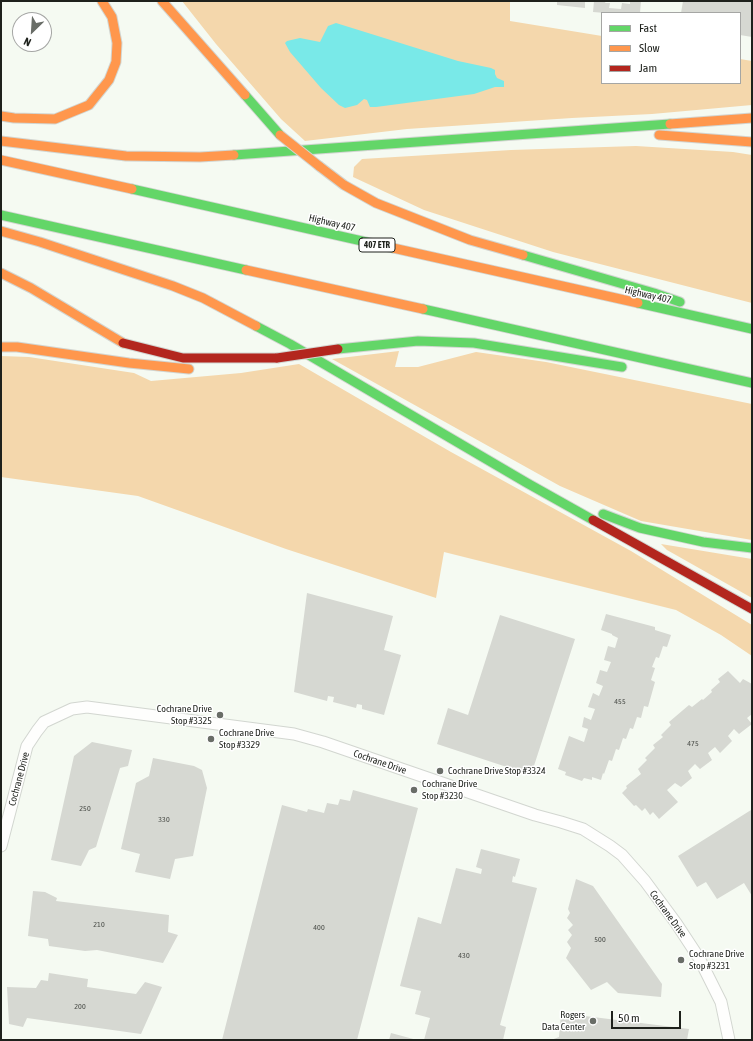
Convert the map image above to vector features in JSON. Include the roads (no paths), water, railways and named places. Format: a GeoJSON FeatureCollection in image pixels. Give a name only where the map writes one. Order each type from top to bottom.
{"type":"FeatureCollection","features":[{"type":"Feature","properties":{"kind":"highway"},"geometry":{"type":"LineString","coordinates":[[1,116],[14,118],[55,119],[89,105],[109,80],[116,62],[117,42],[112,17],[102,1]]}},
{"type":"Feature","properties":{"kind":"highway"},"geometry":{"type":"LineString","coordinates":[[162,1],[280,134],[344,185],[376,202],[470,240],[654,293],[752,326]]}},
{"type":"Feature","properties":{"kind":"highway"},"geometry":{"type":"LineString","coordinates":[[1,141],[126,156],[200,157],[574,132],[752,118]]}},
{"type":"Feature","properties":{"kind":"highway"},"geometry":{"type":"LineString","coordinates":[[574,132],[752,142]]}},
{"type":"Feature","properties":{"kind":"highway","name":"Highway 407"},"geometry":{"type":"LineString","coordinates":[[1,160],[752,329]]}},
{"type":"Feature","properties":{"kind":"highway"},"geometry":{"type":"LineString","coordinates":[[1,215],[752,383]]}},
{"type":"Feature","properties":{"kind":"highway"},"geometry":{"type":"LineString","coordinates":[[1,231],[40,242],[173,286],[203,298],[290,344],[527,483],[752,609]]}},
{"type":"Feature","properties":{"kind":"highway"},"geometry":{"type":"LineString","coordinates":[[1,273],[31,288],[120,342],[183,358],[277,358]]}},
{"type":"Feature","properties":{"kind":"highway"},"geometry":{"type":"LineString","coordinates":[[1,347],[17,346],[129,364],[193,370],[338,349],[418,341],[474,343],[633,369]]}},
{"type":"Feature","properties":{"kind":"highway"},"geometry":{"type":"LineString","coordinates":[[704,382],[752,383]]}},
{"type":"Feature","properties":{"kind":"highway"},"geometry":{"type":"LineString","coordinates":[[527,483],[640,528],[703,542],[752,548]]}},
{"type":"Feature","properties":{"kind":"street","name":"Cochrane Drive"},"geometry":{"type":"LineString","coordinates":[[1,846],[28,746],[44,722],[72,709],[87,707],[294,734],[323,742],[537,816],[583,829],[610,846],[622,855],[645,881],[699,958],[721,1002],[729,1040]]}},
{"type":"Feature","properties":{"kind":"water"},"geometry":{"type":"Polygon","coordinates":[[[336,23],[458,61],[491,68],[495,70],[497,78],[504,81],[504,87],[495,87],[474,94],[376,107],[370,107],[367,100],[364,99],[357,105],[345,108],[339,105],[321,88],[290,52],[285,43],[287,41],[300,38],[320,42],[328,26],[336,23]]]}},
{"type":"Feature","properties":{"kind":"place","name":"Cochrane Drive Stop #3325"},"geometry":{"type":"Point","coordinates":[220,715]}},
{"type":"Feature","properties":{"kind":"place","name":"Cochrane Drive Stop #3329"},"geometry":{"type":"Point","coordinates":[211,739]}},
{"type":"Feature","properties":{"kind":"place","name":"Cochrane Drive Stop #3324"},"geometry":{"type":"Point","coordinates":[440,771]}},
{"type":"Feature","properties":{"kind":"place","name":"Cochrane Drive Stop #3230"},"geometry":{"type":"Point","coordinates":[414,790]}},
{"type":"Feature","properties":{"kind":"place","name":"Cochrane Drive Stop #3231"},"geometry":{"type":"Point","coordinates":[681,960]}},
{"type":"Feature","properties":{"kind":"place","name":"Rogers Data Center"},"geometry":{"type":"Point","coordinates":[593,1021]}}]}
